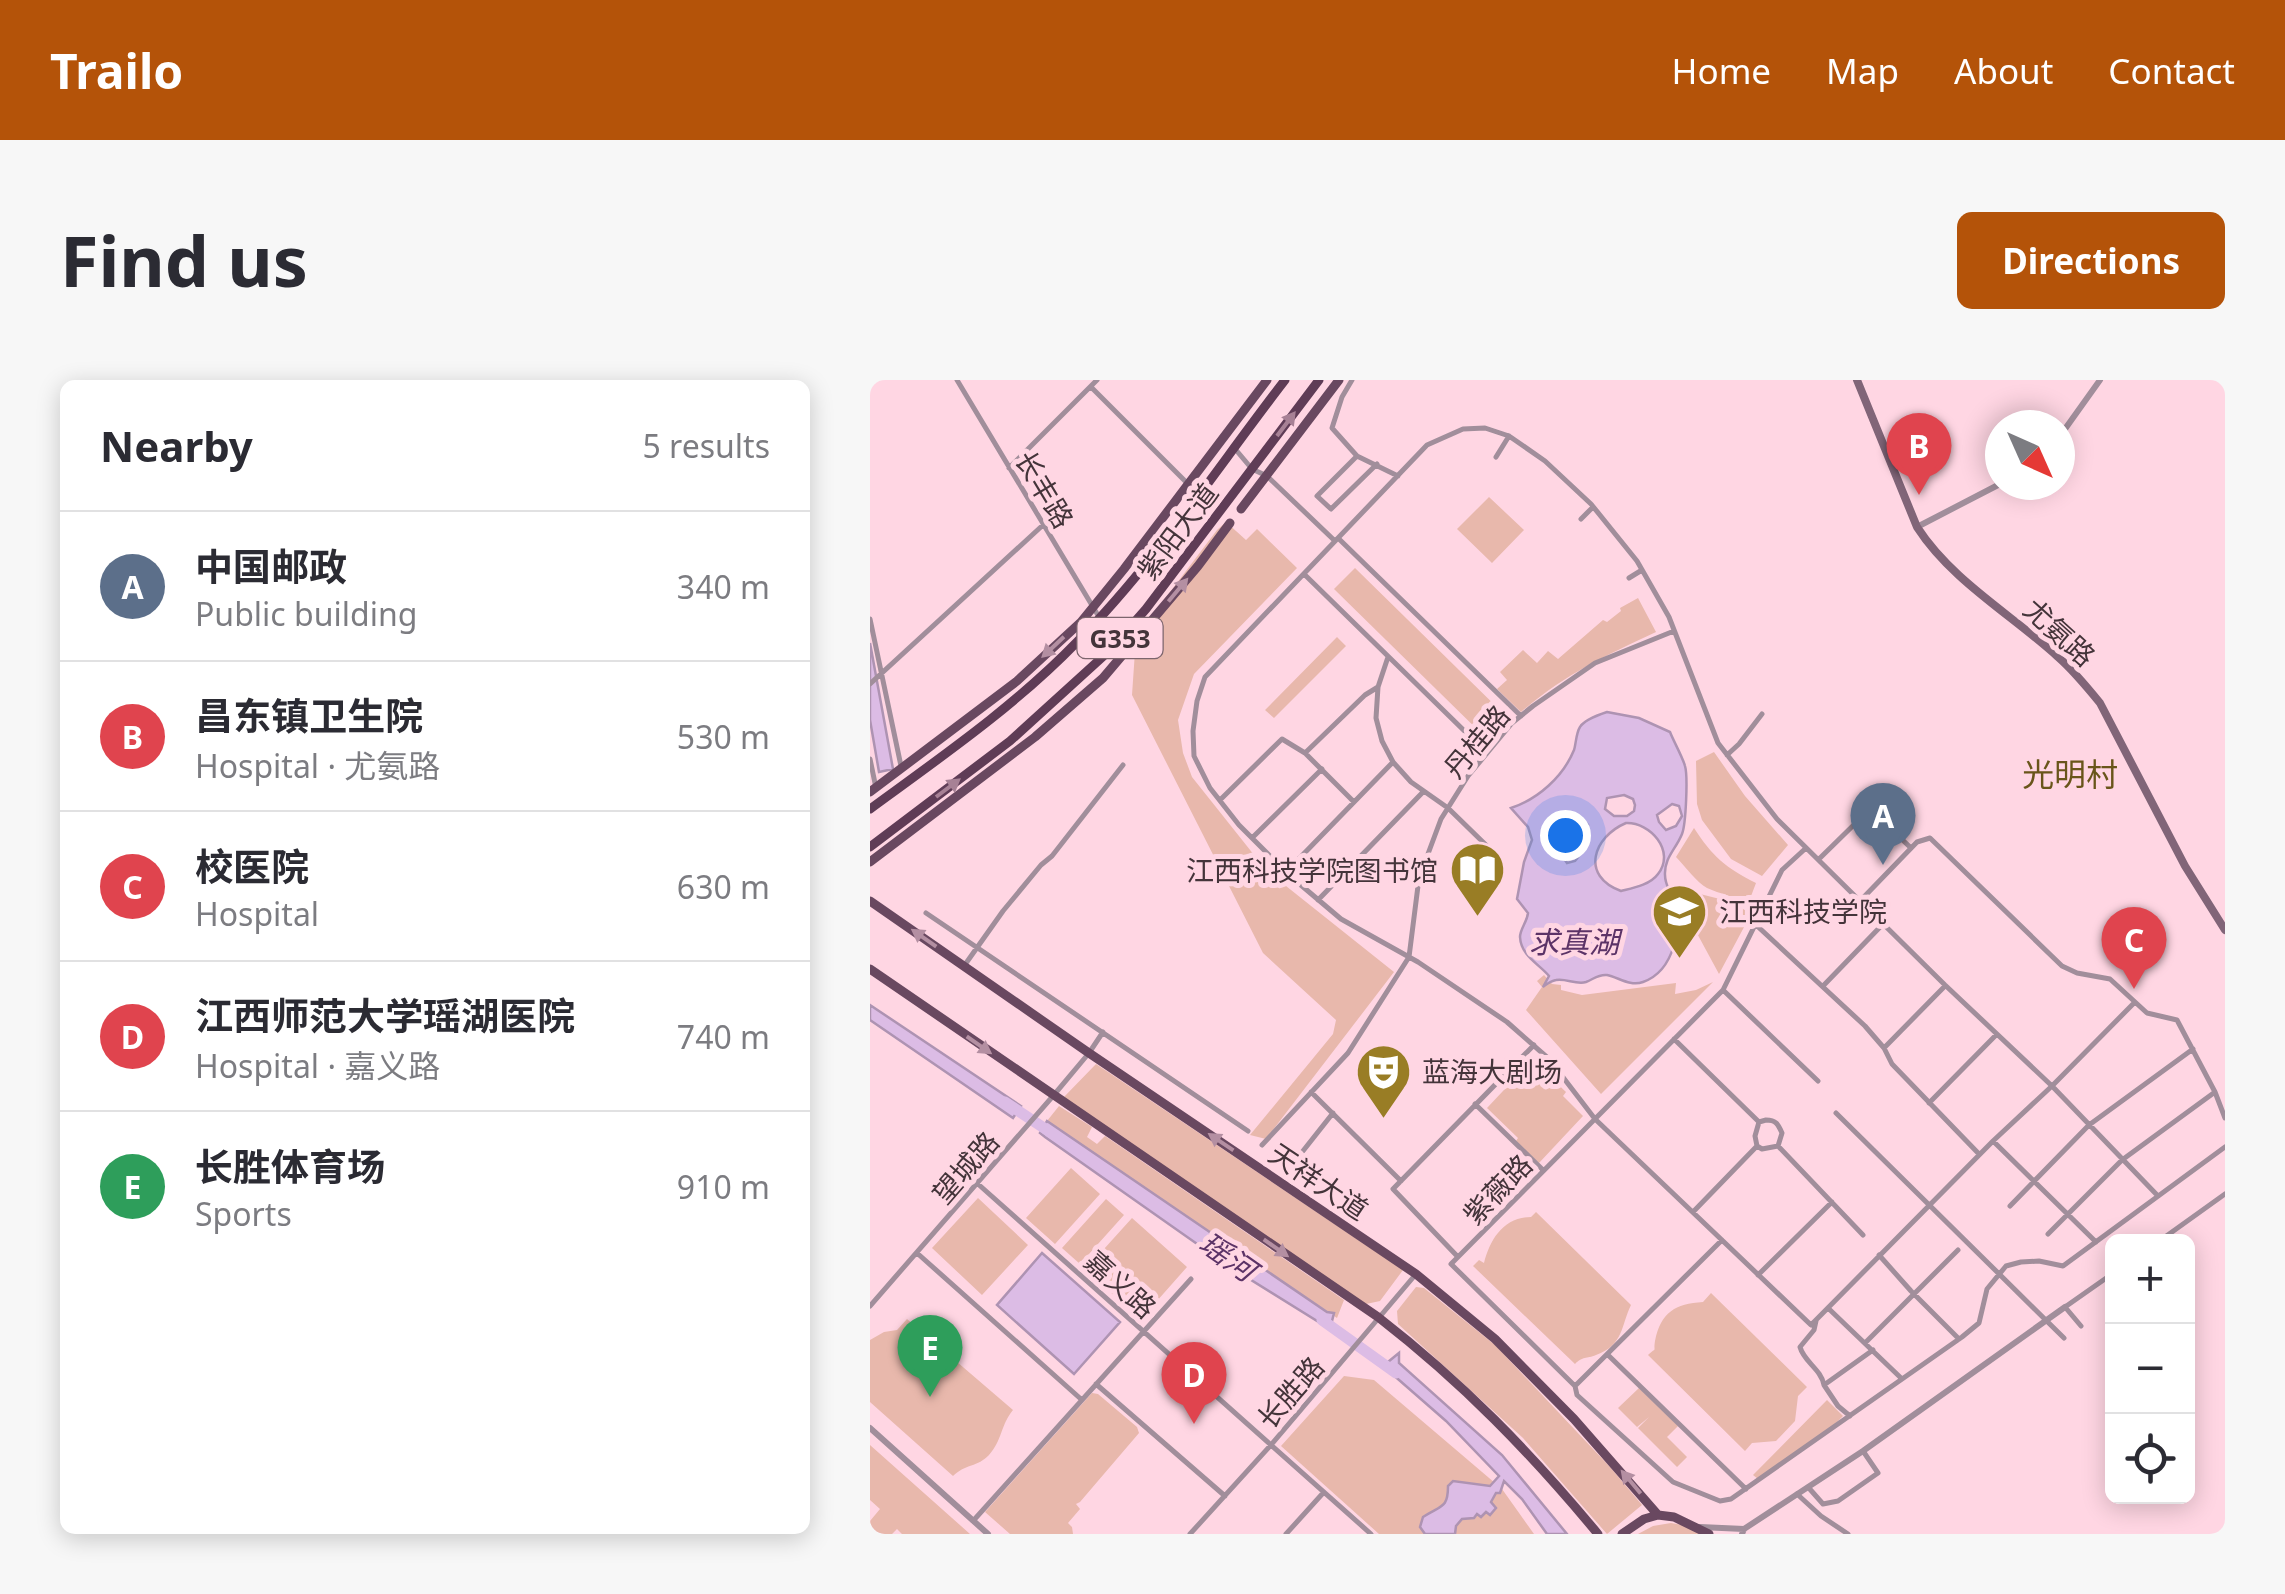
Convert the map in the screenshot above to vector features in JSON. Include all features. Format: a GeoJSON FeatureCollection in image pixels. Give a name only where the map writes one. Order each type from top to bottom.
{"type":"FeatureCollection","features":[{"type":"Feature","properties":{"kind":"highway","name":"紫阳大道"},"geometry":{"type":"LineString","coordinates":[[870,809],[984,724],[1076,644],[1124,591],[1284,380]]}},
{"type":"Feature","properties":{"kind":"highway","name":"紫阳大道"},"geometry":{"type":"LineString","coordinates":[[870,847],[1010,741],[1108,652],[1146,609],[1319,380]]}},
{"type":"Feature","properties":{"kind":"main road"},"geometry":{"type":"LineString","coordinates":[[873,790],[1017,681],[1081,622],[1267,380]]}},
{"type":"Feature","properties":{"kind":"main road"},"geometry":{"type":"LineString","coordinates":[[1241,510],[1338,380]]}},
{"type":"Feature","properties":{"kind":"main road","name":"尤氨路"},"geometry":{"type":"LineString","coordinates":[[1857,380],[1917,527],[1928,544],[1949,568],[2058,657],[2100,703],[2197,892],[2225,930]]}},
{"type":"Feature","properties":{"kind":"main road"},"geometry":{"type":"LineString","coordinates":[[870,862],[1035,737],[1104,678],[1230,523]]}},
{"type":"Feature","properties":{"kind":"main road","name":"天祥大道"},"geometry":{"type":"LineString","coordinates":[[870,900],[1416,1274],[1496,1339],[1574,1419],[1658,1515]]}},
{"type":"Feature","properties":{"kind":"main road"},"geometry":{"type":"LineString","coordinates":[[870,970],[1050,1100],[1378,1318],[1430,1358],[1504,1426],[1598,1534]]}},
{"type":"Feature","properties":{"kind":"main road"},"geometry":{"type":"LineString","coordinates":[[1622,1534],[1644,1518],[1658,1515],[1674,1517],[1709,1534]]}},
{"type":"Feature","properties":{"kind":"street","name":"长丰路"},"geometry":{"type":"LineString","coordinates":[[956,380],[1100,618]]}},
{"type":"Feature","properties":{"kind":"street"},"geometry":{"type":"LineString","coordinates":[[1009,468],[1097,380]]}},
{"type":"Feature","properties":{"kind":"street"},"geometry":{"type":"LineString","coordinates":[[1352,380],[1332,428],[1358,456],[1398,476]]}},
{"type":"Feature","properties":{"kind":"street"},"geometry":{"type":"LineString","coordinates":[[2075,415],[2100,380]]}},
{"type":"Feature","properties":{"kind":"street"},"geometry":{"type":"LineString","coordinates":[[1090,386],[1188,484]]}},
{"type":"Feature","properties":{"kind":"street"},"geometry":{"type":"LineString","coordinates":[[2134,1003],[2052,1086],[1993,1141],[1810,1325],[1595,1118],[1549,1058],[1503,1018],[1409,957],[1341,919],[1252,838],[1210,788],[1194,756],[1196,702],[1205,677],[1427,446],[1463,429],[1485,428],[1509,436],[1545,461],[1593,506],[1642,570],[1669,617],[1718,743],[1777,819],[2052,1086],[2158,1196]]}},
{"type":"Feature","properties":{"kind":"street"},"geometry":{"type":"LineString","coordinates":[[1496,457],[1509,436]]}},
{"type":"Feature","properties":{"kind":"street"},"geometry":{"type":"LineString","coordinates":[[1238,442],[1235,451],[1252,468],[1267,476],[1521,716]]}},
{"type":"Feature","properties":{"kind":"street"},"geometry":{"type":"LineString","coordinates":[[1358,456],[1317,496],[1331,509],[1377,464]]}},
{"type":"Feature","properties":{"kind":"street"},"geometry":{"type":"LineString","coordinates":[[1917,527],[1985,492]]}},
{"type":"Feature","properties":{"kind":"street"},"geometry":{"type":"LineString","coordinates":[[1581,519],[1593,506]]}},
{"type":"Feature","properties":{"kind":"street"},"geometry":{"type":"LineString","coordinates":[[870,684],[1044,525]]}},
{"type":"Feature","properties":{"kind":"street"},"geometry":{"type":"LineString","coordinates":[[1629,578],[1642,570]]}},
{"type":"Feature","properties":{"kind":"street"},"geometry":{"type":"LineString","coordinates":[[1304,574],[1487,753]]}},
{"type":"Feature","properties":{"kind":"street"},"geometry":{"type":"LineString","coordinates":[[870,619],[901,769]]}},
{"type":"Feature","properties":{"kind":"street","name":"丹桂路"},"geometry":{"type":"LineString","coordinates":[[1409,957],[1419,878],[1441,819],[1468,776],[1521,716],[1595,664],[1674,630]]}},
{"type":"Feature","properties":{"kind":"street"},"geometry":{"type":"LineString","coordinates":[[1388,657],[1378,688],[1376,718],[1382,741],[1393,762],[1488,848]]}},
{"type":"Feature","properties":{"kind":"street"},"geometry":{"type":"LineString","coordinates":[[1306,752],[1365,695],[1378,688]]}},
{"type":"Feature","properties":{"kind":"street"},"geometry":{"type":"LineString","coordinates":[[1727,755],[1762,714]]}},
{"type":"Feature","properties":{"kind":"street"},"geometry":{"type":"LineString","coordinates":[[1220,800],[1282,738],[1306,752],[1354,802]]}},
{"type":"Feature","properties":{"kind":"street"},"geometry":{"type":"LineString","coordinates":[[870,759],[873,790]]}},
{"type":"Feature","properties":{"kind":"street"},"geometry":{"type":"LineString","coordinates":[[1286,872],[1393,762]]}},
{"type":"Feature","properties":{"kind":"street"},"geometry":{"type":"LineString","coordinates":[[964,966],[1003,910],[1052,856],[1123,765]]}},
{"type":"Feature","properties":{"kind":"street"},"geometry":{"type":"LineString","coordinates":[[1252,838],[1322,769]]}},
{"type":"Feature","properties":{"kind":"street"},"geometry":{"type":"LineString","coordinates":[[1318,900],[1423,792]]}},
{"type":"Feature","properties":{"kind":"street"},"geometry":{"type":"LineString","coordinates":[[1818,860],[1870,810],[1911,848]]}},
{"type":"Feature","properties":{"kind":"street"},"geometry":{"type":"LineString","coordinates":[[1860,901],[1917,842],[1930,838],[2062,966],[2076,973],[2110,979],[2147,1012],[2178,1020],[2225,1118]]}},
{"type":"Feature","properties":{"kind":"street","name":"紫薇路"},"geometry":{"type":"LineString","coordinates":[[1575,1386],[1451,1264],[1723,990],[1782,870],[1806,848]]}},
{"type":"Feature","properties":{"kind":"street"},"geometry":{"type":"LineString","coordinates":[[926,912],[1248,1131]]}},
{"type":"Feature","properties":{"kind":"street"},"geometry":{"type":"LineString","coordinates":[[1754,924],[1865,1026],[1892,1064],[1980,1155]]}},
{"type":"Feature","properties":{"kind":"street"},"geometry":{"type":"LineString","coordinates":[[1822,987],[1884,924]]}},
{"type":"Feature","properties":{"kind":"street"},"geometry":{"type":"LineString","coordinates":[[1262,1144],[1348,1053],[1409,957]]}},
{"type":"Feature","properties":{"kind":"street"},"geometry":{"type":"LineString","coordinates":[[1884,1048],[1945,986]]}},
{"type":"Feature","properties":{"kind":"street"},"geometry":{"type":"LineString","coordinates":[[1723,990],[1818,1081]]}},
{"type":"Feature","properties":{"kind":"street","name":"望城路"},"geometry":{"type":"LineString","coordinates":[[870,1306],[1090,1053],[1102,1032]]}},
{"type":"Feature","properties":{"kind":"street"},"geometry":{"type":"LineString","coordinates":[[1929,1103],[1997,1034]]}},
{"type":"Feature","properties":{"kind":"street"},"geometry":{"type":"LineString","coordinates":[[1674,1039],[1759,1122]]}},
{"type":"Feature","properties":{"kind":"street"},"geometry":{"type":"LineString","coordinates":[[1458,1257],[1393,1190],[1534,1045]]}},
{"type":"Feature","properties":{"kind":"street"},"geometry":{"type":"LineString","coordinates":[[2010,1206],[2089,1125],[2193,1050]]}},
{"type":"Feature","properties":{"kind":"street"},"geometry":{"type":"LineString","coordinates":[[1311,1092],[1401,1181]]}},
{"type":"Feature","properties":{"kind":"street"},"geometry":{"type":"LineString","coordinates":[[2048,1234],[2122,1160],[2215,1092]]}},
{"type":"Feature","properties":{"kind":"street"},"geometry":{"type":"LineString","coordinates":[[1476,1104],[1543,1170]]}},
{"type":"Feature","properties":{"kind":"street"},"geometry":{"type":"LineString","coordinates":[[1298,1156],[1332,1113]]}},
{"type":"Feature","properties":{"kind":"street"},"geometry":{"type":"LineString","coordinates":[[1836,1113],[2064,1338]]}},
{"type":"Feature","properties":{"kind":"street"},"geometry":{"type":"LineString","coordinates":[[1759,1122],[1773,1120],[1778,1124],[1782,1133],[1778,1146]]}},
{"type":"Feature","properties":{"kind":"street"},"geometry":{"type":"LineString","coordinates":[[1757,1146],[1759,1122]]}},
{"type":"Feature","properties":{"kind":"street"},"geometry":{"type":"LineString","coordinates":[[1993,1141],[2096,1242]]}},
{"type":"Feature","properties":{"kind":"street"},"geometry":{"type":"LineString","coordinates":[[1692,1212],[1757,1146]]}},
{"type":"Feature","properties":{"kind":"street"},"geometry":{"type":"LineString","coordinates":[[1757,1146],[1778,1146]]}},
{"type":"Feature","properties":{"kind":"street"},"geometry":{"type":"LineString","coordinates":[[1778,1146],[1863,1235]]}},
{"type":"Feature","properties":{"kind":"street"},"geometry":{"type":"LineString","coordinates":[[1722,1240],[1575,1386],[1577,1396],[1673,1482],[1720,1501],[1746,1489],[1959,1340],[1979,1322],[1987,1289],[2006,1266],[2039,1261],[2063,1266],[2225,1148]]}},
{"type":"Feature","properties":{"kind":"street","name":"嘉义路"},"geometry":{"type":"LineString","coordinates":[[978,1184],[1367,1533]]}},
{"type":"Feature","properties":{"kind":"street"},"geometry":{"type":"LineString","coordinates":[[2169,1234],[2225,1194]]}},
{"type":"Feature","properties":{"kind":"street"},"geometry":{"type":"LineString","coordinates":[[1758,1275],[1832,1202]]}},
{"type":"Feature","properties":{"kind":"street"},"geometry":{"type":"LineString","coordinates":[[1865,1343],[1958,1250]]}},
{"type":"Feature","properties":{"kind":"street"},"geometry":{"type":"LineString","coordinates":[[917,1253],[1082,1400]]}},
{"type":"Feature","properties":{"kind":"street"},"geometry":{"type":"LineString","coordinates":[[1879,1255],[1959,1340]]}},
{"type":"Feature","properties":{"kind":"street","name":"长胜路"},"geometry":{"type":"LineString","coordinates":[[1190,1534],[1416,1274]]}},
{"type":"Feature","properties":{"kind":"street"},"geometry":{"type":"LineString","coordinates":[[973,1521],[1191,1278]]}},
{"type":"Feature","properties":{"kind":"street"},"geometry":{"type":"LineString","coordinates":[[1698,1527],[1743,1532],[2105,1279]]}},
{"type":"Feature","properties":{"kind":"street"},"geometry":{"type":"LineString","coordinates":[[870,1291],[878,1298]]}},
{"type":"Feature","properties":{"kind":"street"},"geometry":{"type":"LineString","coordinates":[[2065,1307],[2081,1326]]}},
{"type":"Feature","properties":{"kind":"street"},"geometry":{"type":"LineString","coordinates":[[1828,1308],[1902,1380]]}},
{"type":"Feature","properties":{"kind":"street"},"geometry":{"type":"LineString","coordinates":[[1817,1319],[1814,1330],[1800,1347],[1802,1354],[1823,1377],[1838,1406],[1850,1416]]}},
{"type":"Feature","properties":{"kind":"street"},"geometry":{"type":"LineString","coordinates":[[1824,1384],[1872,1350]]}},
{"type":"Feature","properties":{"kind":"street"},"geometry":{"type":"LineString","coordinates":[[1607,1354],[1746,1489]]}},
{"type":"Feature","properties":{"kind":"street"},"geometry":{"type":"LineString","coordinates":[[1096,1384],[1225,1496]]}},
{"type":"Feature","properties":{"kind":"street"},"geometry":{"type":"LineString","coordinates":[[870,1428],[988,1534]]}},
{"type":"Feature","properties":{"kind":"street"},"geometry":{"type":"LineString","coordinates":[[1808,1488],[1823,1504],[1838,1502],[1878,1473],[1863,1450]]}},
{"type":"Feature","properties":{"kind":"street"},"geometry":{"type":"LineString","coordinates":[[1286,1534],[1324,1492]]}},
{"type":"Feature","properties":{"kind":"street"},"geometry":{"type":"LineString","coordinates":[[1797,1494],[1848,1534]]}},
{"type":"Feature","properties":{"kind":"shaded area"},"geometry":{"type":"Polygon","coordinates":[[[1489,497],[1524,530],[1492,563],[1457,529],[1489,497]]]}},
{"type":"Feature","properties":{"kind":"shaded area"},"geometry":{"type":"Polygon","coordinates":[[[1226,522],[1246,540],[1257,529],[1297,568],[1194,674],[1178,720],[1183,753],[1192,777],[1266,870],[1394,972],[1266,1139],[1250,1135],[1333,1034],[1336,1020],[1263,953],[1132,695],[1136,637],[1226,522]]]}},
{"type":"Feature","properties":{"kind":"shaded area"},"geometry":{"type":"Polygon","coordinates":[[[1355,568],[1511,721],[1490,742],[1334,589],[1355,568]]]}},
{"type":"Feature","properties":{"kind":"shaded area"},"geometry":{"type":"Polygon","coordinates":[[[1638,598],[1656,632],[1570,676],[1521,712],[1497,689],[1507,680],[1500,672],[1523,650],[1537,663],[1548,651],[1558,659],[1603,620],[1607,622],[1620,608],[1638,598]]]}},
{"type":"Feature","properties":{"kind":"shaded area"},"geometry":{"type":"Polygon","coordinates":[[[1337,637],[1346,646],[1274,718],[1265,710],[1337,637]]]}},
{"type":"Feature","properties":{"kind":"shaded area"},"geometry":{"type":"Polygon","coordinates":[[[1714,752],[1745,796],[1788,845],[1762,876],[1731,859],[1702,820],[1697,804],[1696,761],[1714,752]]]}},
{"type":"Feature","properties":{"kind":"shaded area"},"geometry":{"type":"Polygon","coordinates":[[[1694,828],[1720,860],[1756,883],[1748,904],[1703,886],[1676,857],[1694,828]]]}},
{"type":"Feature","properties":{"kind":"shaded area"},"geometry":{"type":"Polygon","coordinates":[[[1700,894],[1732,902],[1751,914],[1719,974],[1693,926],[1700,894]]]}},
{"type":"Feature","properties":{"kind":"shaded area"},"geometry":{"type":"Polygon","coordinates":[[[1544,975],[1552,984],[1561,985],[1561,990],[1582,995],[1676,983],[1675,994],[1713,982],[1601,1094],[1526,1010],[1542,987],[1537,981],[1544,975]]]}},
{"type":"Feature","properties":{"kind":"shaded area"},"geometry":{"type":"Polygon","coordinates":[[[1532,1060],[1566,1092],[1563,1096],[1583,1116],[1539,1163],[1487,1108],[1532,1060]]]}},
{"type":"Feature","properties":{"kind":"shaded area"},"geometry":{"type":"Polygon","coordinates":[[[1096,1064],[1403,1270],[1380,1301],[1366,1304],[1063,1098],[1096,1064]]]}},
{"type":"Feature","properties":{"kind":"shaded area"},"geometry":{"type":"Polygon","coordinates":[[[1059,1106],[1092,1127],[1087,1137],[1097,1144],[1105,1136],[1344,1300],[1337,1318],[1047,1121],[1059,1106]]]}},
{"type":"Feature","properties":{"kind":"shaded area"},"geometry":{"type":"Polygon","coordinates":[[[1071,1168],[1100,1194],[1055,1244],[1026,1218],[1071,1168]]]}},
{"type":"Feature","properties":{"kind":"shaded area"},"geometry":{"type":"Polygon","coordinates":[[[978,1198],[1028,1245],[982,1295],[932,1248],[978,1198]]]}},
{"type":"Feature","properties":{"kind":"shaded area"},"geometry":{"type":"Polygon","coordinates":[[[1106,1199],[1124,1215],[1080,1264],[1062,1248],[1106,1199]]]}},
{"type":"Feature","properties":{"kind":"shaded area"},"geometry":{"type":"Polygon","coordinates":[[[1536,1212],[1631,1305],[1612,1346],[1575,1364],[1473,1266],[1479,1260],[1484,1263],[1494,1238],[1506,1225],[1536,1212]]]}},
{"type":"Feature","properties":{"kind":"shaded area"},"geometry":{"type":"Polygon","coordinates":[[[1132,1218],[1187,1267],[1141,1319],[1085,1270],[1132,1218]]]}},
{"type":"Feature","properties":{"kind":"shaded area"},"geometry":{"type":"Polygon","coordinates":[[[1416,1287],[1424,1288],[1495,1345],[1642,1505],[1607,1534],[1523,1438],[1398,1324],[1397,1311],[1416,1287]]]}},
{"type":"Feature","properties":{"kind":"shaded area"},"geometry":{"type":"Polygon","coordinates":[[[1711,1293],[1807,1387],[1798,1396],[1795,1421],[1776,1441],[1752,1443],[1745,1451],[1648,1355],[1654,1350],[1665,1316],[1685,1305],[1703,1302],[1711,1293]]]}},
{"type":"Feature","properties":{"kind":"shaded area"},"geometry":{"type":"Polygon","coordinates":[[[907,1319],[1013,1410],[989,1455],[953,1476],[870,1402],[870,1340],[897,1330],[907,1319]]]}},
{"type":"Feature","properties":{"kind":"shaded area"},"geometry":{"type":"Polygon","coordinates":[[[1344,1376],[1374,1380],[1502,1489],[1534,1534],[1379,1534],[1281,1446],[1344,1376]]]}},
{"type":"Feature","properties":{"kind":"shaded area"},"geometry":{"type":"Polygon","coordinates":[[[1639,1388],[1678,1426],[1667,1437],[1687,1457],[1677,1467],[1638,1428],[1649,1417],[1637,1427],[1618,1408],[1639,1388]]]}},
{"type":"Feature","properties":{"kind":"shaded area"},"geometry":{"type":"Polygon","coordinates":[[[1092,1393],[1137,1427],[1139,1433],[1076,1504],[1080,1509],[1068,1523],[1073,1534],[1010,1534],[985,1512],[1092,1393]]]}},
{"type":"Feature","properties":{"kind":"shaded area"},"geometry":{"type":"Polygon","coordinates":[[[1827,1400],[1843,1416],[1758,1479],[1753,1475],[1827,1400]]]}},
{"type":"Feature","properties":{"kind":"shaded area"},"geometry":{"type":"Polygon","coordinates":[[[870,1445],[970,1534],[902,1534],[897,1529],[892,1534],[870,1534],[870,1521],[880,1509],[870,1500],[870,1445]]]}},
{"type":"Feature","properties":{"kind":"shaded area"},"geometry":{"type":"Polygon","coordinates":[[[1653,1526],[1688,1526],[1701,1534],[1638,1534],[1653,1526]]]}},
{"type":"Feature","properties":{"kind":"water"},"geometry":{"type":"Polygon","coordinates":[[[870,643],[893,769],[879,772],[870,720],[870,643]]]}},
{"type":"Feature","properties":{"kind":"water","name":"求真湖"},"geometry":{"type":"Polygon","coordinates":[[[1607,712],[1639,718],[1670,732],[1685,766],[1683,829],[1665,869],[1677,921],[1674,946],[1662,968],[1643,982],[1629,983],[1604,975],[1582,983],[1556,980],[1543,987],[1549,976],[1521,944],[1520,934],[1528,913],[1517,899],[1532,840],[1528,827],[1511,808],[1531,799],[1556,778],[1574,750],[1580,727],[1607,712]],[[1624,795],[1607,798],[1605,809],[1614,816],[1627,816],[1634,811],[1633,799],[1624,795]],[[1672,804],[1657,815],[1666,830],[1676,826],[1682,816],[1679,806],[1672,804]],[[1579,823],[1564,843],[1561,854],[1567,863],[1575,861],[1586,840],[1588,825],[1579,823]],[[1626,823],[1599,847],[1596,867],[1600,876],[1621,891],[1651,881],[1663,865],[1658,840],[1635,824],[1626,823]]]}},
{"type":"Feature","properties":{"kind":"water"},"geometry":{"type":"Polygon","coordinates":[[[870,1005],[1021,1106],[1013,1118],[870,1020],[870,1005]]]}},
{"type":"Feature","properties":{"kind":"water"},"geometry":{"type":"Polygon","coordinates":[[[1047,1121],[1327,1312],[1334,1313],[1330,1329],[1227,1265],[1045,1137],[1040,1133],[1047,1121]]]}},
{"type":"Feature","properties":{"kind":"water"},"geometry":{"type":"Polygon","coordinates":[[[1042,1253],[1120,1322],[1074,1374],[997,1305],[1042,1253]]]}},
{"type":"Feature","properties":{"kind":"water"},"geometry":{"type":"Polygon","coordinates":[[[1399,1353],[1399,1363],[1502,1455],[1567,1534],[1547,1534],[1504,1481],[1491,1502],[1496,1508],[1490,1515],[1486,1512],[1481,1517],[1477,1514],[1462,1519],[1455,1534],[1425,1534],[1420,1527],[1423,1517],[1445,1503],[1453,1481],[1490,1486],[1499,1476],[1446,1421],[1383,1366],[1399,1353]]]}},
{"type":"Feature","properties":{"kind":"waterway","name":"瑶河"},"geometry":{"type":"LineString","coordinates":[[1005,1102],[1056,1136]]}},
{"type":"Feature","properties":{"kind":"waterway","name":"瑶河"},"geometry":{"type":"LineString","coordinates":[[1322,1320],[1396,1373]]}},
{"type":"Feature","properties":{"kind":"place","name":"昌东镇卫生院"},"geometry":{"type":"Point","coordinates":[1919,495]}},
{"type":"Feature","properties":{"kind":"place","name":"中国邮政"},"geometry":{"type":"Point","coordinates":[1883,865]}},
{"type":"Feature","properties":{"kind":"place","name":"江西科技学院图书馆"},"geometry":{"type":"Point","coordinates":[1477,919]}},
{"type":"Feature","properties":{"kind":"place","name":"江西科技学院"},"geometry":{"type":"Point","coordinates":[1680,960]}},
{"type":"Feature","properties":{"kind":"place","name":"校医院"},"geometry":{"type":"Point","coordinates":[2134,989]}},
{"type":"Feature","properties":{"kind":"place","name":"蓝海大剧场"},"geometry":{"type":"Point","coordinates":[1383,1120]}},
{"type":"Feature","properties":{"kind":"place","name":"长胜体育场"},"geometry":{"type":"Point","coordinates":[930,1397]}},
{"type":"Feature","properties":{"kind":"place","name":"江西师范大学瑶湖医院"},"geometry":{"type":"Point","coordinates":[1194,1424]}},
{"type":"Feature","properties":{"kind":"district","name":"光明村"},"geometry":{"type":"Point","coordinates":[2070,773]}}]}
